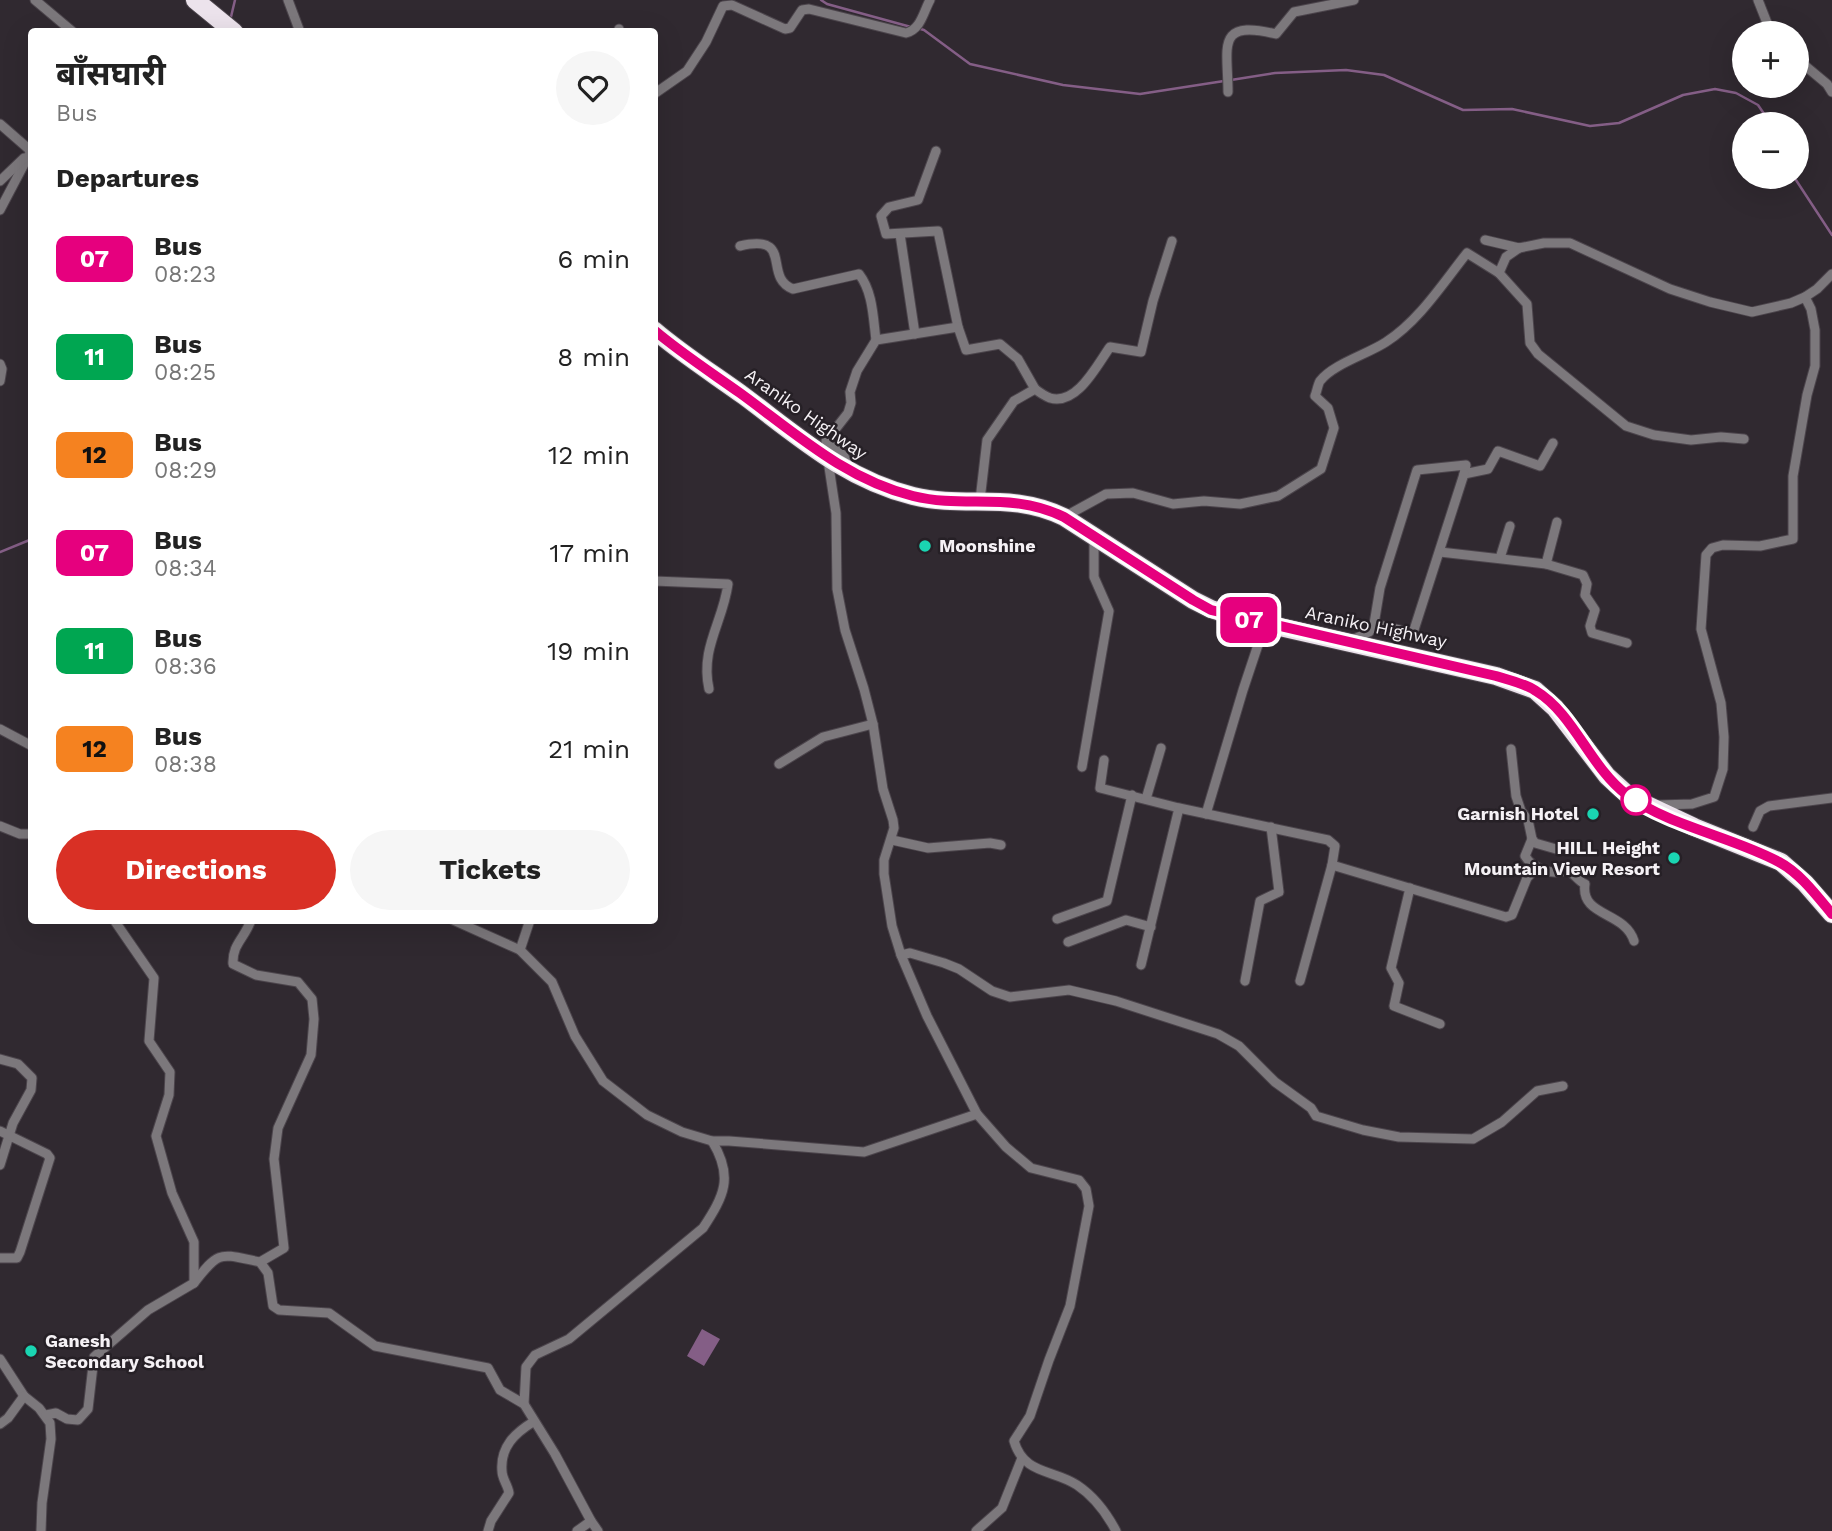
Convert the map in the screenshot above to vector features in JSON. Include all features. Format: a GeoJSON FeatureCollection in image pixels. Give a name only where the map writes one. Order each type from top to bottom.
{"type":"FeatureCollection","features":[{"type":"Feature","properties":{"kind":"highway"},"geometry":{"type":"LineString","coordinates":[[195,0],[229,28]]}},
{"type":"Feature","properties":{"kind":"highway","name":"Araniko Highway"},"geometry":{"type":"LineString","coordinates":[[658,333],[837,465],[887,489],[954,501],[1023,502],[1044,507],[1211,610],[1496,676],[1535,690],[1547,699],[1567,722],[1607,776],[1630,797],[1781,862],[1805,883],[1832,914]]}},
{"type":"Feature","properties":{"kind":"street"},"geometry":{"type":"LineString","coordinates":[[35,0],[68,28]]}},
{"type":"Feature","properties":{"kind":"street"},"geometry":{"type":"LineString","coordinates":[[288,0],[298,28]]}},
{"type":"Feature","properties":{"kind":"street"},"geometry":{"type":"LineString","coordinates":[[658,91],[687,71],[706,42],[723,6],[728,5],[785,29],[790,27],[803,10],[809,9],[906,33],[915,28],[929,0]]}},
{"type":"Feature","properties":{"kind":"street"},"geometry":{"type":"LineString","coordinates":[[1228,92],[1227,41],[1234,32],[1247,29],[1276,34],[1294,12],[1354,0]]}},
{"type":"Feature","properties":{"kind":"street"},"geometry":{"type":"LineString","coordinates":[[1758,0],[1767,21]]}},
{"type":"Feature","properties":{"kind":"street"},"geometry":{"type":"LineString","coordinates":[[1809,69],[1827,84],[1832,92]]}},
{"type":"Feature","properties":{"kind":"street"},"geometry":{"type":"LineString","coordinates":[[0,124],[28,147]]}},
{"type":"Feature","properties":{"kind":"street"},"geometry":{"type":"LineString","coordinates":[[936,151],[918,200],[889,207],[881,216],[886,234],[938,231],[958,327],[967,350],[1000,344],[1018,359],[1035,389],[1049,398],[1062,398],[1076,392],[1110,347],[1141,352],[1153,301],[1172,241]]}},
{"type":"Feature","properties":{"kind":"street"},"geometry":{"type":"LineString","coordinates":[[0,181],[28,153]]}},
{"type":"Feature","properties":{"kind":"street"},"geometry":{"type":"LineString","coordinates":[[0,210],[28,156]]}},
{"type":"Feature","properties":{"kind":"street"},"geometry":{"type":"LineString","coordinates":[[900,234],[915,334]]}},
{"type":"Feature","properties":{"kind":"street"},"geometry":{"type":"LineString","coordinates":[[1485,240],[1519,248]]}},
{"type":"Feature","properties":{"kind":"street"},"geometry":{"type":"LineString","coordinates":[[740,246],[762,243],[768,245],[772,249],[782,281],[793,289],[859,274],[871,301],[876,340],[857,370],[850,392],[848,414],[826,441],[847,460],[848,465],[829,467],[836,513],[837,589],[851,656],[864,689],[873,724],[883,789],[893,820],[892,840],[884,860],[892,926],[901,955],[927,1016],[977,1114],[1006,1147],[1031,1168],[1079,1180],[1086,1189],[1089,1206],[1070,1306],[1048,1360],[1030,1416],[1014,1441],[1018,1455],[1034,1467],[1075,1484],[1095,1499],[1116,1531]]}},
{"type":"Feature","properties":{"kind":"street"},"geometry":{"type":"LineString","coordinates":[[1499,273],[1506,257],[1519,248],[1544,243],[1570,243],[1670,289],[1752,312],[1805,297],[1832,274]]}},
{"type":"Feature","properties":{"kind":"street"},"geometry":{"type":"LineString","coordinates":[[1064,517],[1106,494],[1133,493],[1173,503],[1204,501],[1240,504],[1278,496],[1321,469],[1334,428],[1328,408],[1315,396],[1319,382],[1336,367],[1356,360],[1408,326],[1467,253],[1499,273],[1527,304],[1530,343],[1538,355],[1626,426],[1654,435],[1691,440],[1721,437],[1744,439]]}},
{"type":"Feature","properties":{"kind":"street"},"geometry":{"type":"LineString","coordinates":[[1646,806],[1692,804],[1714,797],[1723,769],[1721,703],[1700,629],[1706,555],[1712,548],[1723,545],[1760,546],[1793,539],[1793,476],[1807,395],[1815,366],[1816,343],[1811,309],[1805,297]]}},
{"type":"Feature","properties":{"kind":"street"},"geometry":{"type":"LineString","coordinates":[[876,340],[958,327]]}},
{"type":"Feature","properties":{"kind":"street"},"geometry":{"type":"LineString","coordinates":[[0,364],[0,381]]}},
{"type":"Feature","properties":{"kind":"street"},"geometry":{"type":"LineString","coordinates":[[980,500],[987,440],[1014,401],[1035,389]]}},
{"type":"Feature","properties":{"kind":"street"},"geometry":{"type":"LineString","coordinates":[[1464,474],[1488,468],[1498,451],[1540,466],[1553,443]]}},
{"type":"Feature","properties":{"kind":"street"},"geometry":{"type":"LineString","coordinates":[[1346,642],[1368,632],[1374,624],[1380,588],[1416,470],[1466,465],[1413,633],[1374,624]]}},
{"type":"Feature","properties":{"kind":"street"},"geometry":{"type":"LineString","coordinates":[[1546,564],[1557,522]]}},
{"type":"Feature","properties":{"kind":"street"},"geometry":{"type":"LineString","coordinates":[[1500,558],[1510,526]]}},
{"type":"Feature","properties":{"kind":"street"},"geometry":{"type":"LineString","coordinates":[[1082,767],[1108,611],[1094,577],[1094,536]]}},
{"type":"Feature","properties":{"kind":"street"},"geometry":{"type":"LineString","coordinates":[[1440,552],[1546,564],[1583,575],[1587,584],[1585,596],[1595,610],[1590,626],[1592,633],[1627,643]]}},
{"type":"Feature","properties":{"kind":"street"},"geometry":{"type":"LineString","coordinates":[[658,581],[728,584],[706,659],[705,673],[709,689]]}},
{"type":"Feature","properties":{"kind":"street"},"geometry":{"type":"LineString","coordinates":[[1206,814],[1265,624]]}},
{"type":"Feature","properties":{"kind":"street"},"geometry":{"type":"LineString","coordinates":[[779,764],[823,737],[873,724]]}},
{"type":"Feature","properties":{"kind":"street"},"geometry":{"type":"LineString","coordinates":[[0,729],[28,744]]}},
{"type":"Feature","properties":{"kind":"street"},"geometry":{"type":"LineString","coordinates":[[1146,799],[1161,748]]}},
{"type":"Feature","properties":{"kind":"street"},"geometry":{"type":"LineString","coordinates":[[1511,749],[1516,796],[1521,811],[1528,820],[1532,839],[1525,856],[1531,865],[1559,874],[1567,870],[1573,873],[1585,884],[1584,895],[1588,904],[1618,919],[1625,925],[1634,941]]}},
{"type":"Feature","properties":{"kind":"street"},"geometry":{"type":"LineString","coordinates":[[1104,760],[1100,788],[1328,840],[1335,846],[1300,981]]}},
{"type":"Feature","properties":{"kind":"street"},"geometry":{"type":"LineString","coordinates":[[1057,919],[1107,901],[1132,795]]}},
{"type":"Feature","properties":{"kind":"street"},"geometry":{"type":"LineString","coordinates":[[1754,827],[1760,811],[1769,806],[1832,798]]}},
{"type":"Feature","properties":{"kind":"street"},"geometry":{"type":"LineString","coordinates":[[1141,965],[1179,808]]}},
{"type":"Feature","properties":{"kind":"street"},"geometry":{"type":"LineString","coordinates":[[0,827],[28,834]]}},
{"type":"Feature","properties":{"kind":"street"},"geometry":{"type":"LineString","coordinates":[[1245,981],[1260,901],[1279,892],[1271,827]]}},
{"type":"Feature","properties":{"kind":"street"},"geometry":{"type":"LineString","coordinates":[[1532,839],[1556,849]]}},
{"type":"Feature","properties":{"kind":"street"},"geometry":{"type":"LineString","coordinates":[[892,840],[928,848],[1002,845]]}},
{"type":"Feature","properties":{"kind":"street"},"geometry":{"type":"LineString","coordinates":[[1332,865],[1506,917],[1512,915],[1527,878],[1537,867]]}},
{"type":"Feature","properties":{"kind":"street"},"geometry":{"type":"LineString","coordinates":[[1410,888],[1391,968],[1399,983],[1394,1006],[1440,1024]]}},
{"type":"Feature","properties":{"kind":"street"},"geometry":{"type":"LineString","coordinates":[[1068,942],[1126,920],[1151,927]]}},
{"type":"Feature","properties":{"kind":"street"},"geometry":{"type":"LineString","coordinates":[[117,924],[154,978],[149,1041],[170,1072],[169,1095],[156,1136],[172,1193],[194,1242],[194,1283]]}},
{"type":"Feature","properties":{"kind":"street"},"geometry":{"type":"LineString","coordinates":[[46,1415],[57,1413],[67,1419],[78,1420],[88,1409],[94,1357],[148,1310],[194,1283],[216,1257],[224,1255],[260,1262],[284,1248],[274,1160],[276,1138],[311,1055],[314,1019],[312,999],[298,982],[256,975],[233,964],[233,952],[250,924]]}},
{"type":"Feature","properties":{"kind":"street"},"geometry":{"type":"LineString","coordinates":[[462,924],[520,950],[552,982],[575,1036],[603,1082],[647,1115],[682,1132],[712,1141],[864,1152],[977,1114]]}},
{"type":"Feature","properties":{"kind":"street"},"geometry":{"type":"LineString","coordinates":[[520,950],[529,924]]}},
{"type":"Feature","properties":{"kind":"street"},"geometry":{"type":"LineString","coordinates":[[901,955],[910,953],[944,963],[1002,995],[1020,996],[1069,990],[1116,1001],[1218,1034],[1239,1046],[1275,1082],[1311,1108],[1316,1116],[1387,1135],[1473,1139],[1502,1122],[1537,1091],[1563,1086]]}},
{"type":"Feature","properties":{"kind":"street"},"geometry":{"type":"LineString","coordinates":[[0,1059],[19,1064],[32,1078],[31,1090],[4,1133],[0,1164]]}},
{"type":"Feature","properties":{"kind":"street"},"geometry":{"type":"LineString","coordinates":[[0,1258],[17,1258],[20,1252],[50,1158],[4,1133]]}},
{"type":"Feature","properties":{"kind":"street"},"geometry":{"type":"LineString","coordinates":[[524,1404],[526,1367],[535,1355],[569,1339],[703,1228],[719,1204],[725,1188],[725,1172],[719,1152],[712,1141]]}},
{"type":"Feature","properties":{"kind":"street"},"geometry":{"type":"LineString","coordinates":[[260,1262],[268,1273],[273,1306],[279,1310],[329,1313],[376,1346],[488,1368],[500,1390],[524,1404],[598,1531]]}},
{"type":"Feature","properties":{"kind":"street"},"geometry":{"type":"LineString","coordinates":[[0,1359],[24,1396],[46,1415],[50,1423],[51,1439],[41,1531]]}},
{"type":"Feature","properties":{"kind":"street"},"geometry":{"type":"LineString","coordinates":[[0,1424],[8,1418],[24,1396]]}},
{"type":"Feature","properties":{"kind":"street"},"geometry":{"type":"LineString","coordinates":[[488,1531],[491,1521],[509,1493],[502,1466],[511,1437],[534,1422]]}},
{"type":"Feature","properties":{"kind":"street"},"geometry":{"type":"LineString","coordinates":[[976,1531],[1002,1508],[1022,1458]]}},
{"type":"Feature","properties":{"kind":"street"},"geometry":{"type":"LineString","coordinates":[[577,1531],[591,1521]]}},
{"type":"Feature","properties":{"kind":"shaded area"},"geometry":{"type":"Polygon","coordinates":[[[702,1329],[720,1339],[704,1366],[687,1356],[702,1329]]]}},
{"type":"Feature","properties":{"kind":"waterway"},"geometry":{"type":"LineString","coordinates":[[230,21],[235,0]]}},
{"type":"Feature","properties":{"kind":"waterway"},"geometry":{"type":"LineString","coordinates":[[821,0],[827,4],[911,27]]}},
{"type":"Feature","properties":{"kind":"waterway"},"geometry":{"type":"LineString","coordinates":[[917,28],[924,30],[970,64],[1063,85],[1140,94],[1224,81]]}},
{"type":"Feature","properties":{"kind":"waterway"},"geometry":{"type":"LineString","coordinates":[[1231,80],[1275,73],[1346,70],[1384,75],[1463,110],[1512,109],[1590,126],[1619,123],[1683,95],[1715,89],[1736,93],[1758,105],[1763,112]]}},
{"type":"Feature","properties":{"kind":"waterway"},"geometry":{"type":"LineString","coordinates":[[1802,189],[1832,235]]}},
{"type":"Feature","properties":{"kind":"waterway"},"geometry":{"type":"LineString","coordinates":[[0,552],[28,541]]}},
{"type":"Feature","properties":{"kind":"bus line","name":"07"},"geometry":{"type":"LineString","coordinates":[[658,333],[831,460],[869,482],[930,499],[1023,502],[1044,507],[1211,610],[1496,676],[1535,690],[1547,699],[1567,722],[1607,776],[1630,797],[1694,827],[1781,862],[1805,883],[1832,914]]}},
{"type":"Feature","properties":{"kind":"place","name":"Moonshine"},"geometry":{"type":"Point","coordinates":[925,546]}},
{"type":"Feature","properties":{"kind":"place","name":"Garnish Hotel"},"geometry":{"type":"Point","coordinates":[1593,814]}},
{"type":"Feature","properties":{"kind":"place","name":"HILL Height Mountain View Resort"},"geometry":{"type":"Point","coordinates":[1674,858]}},
{"type":"Feature","properties":{"kind":"place","name":"Ganesh Secondary School"},"geometry":{"type":"Point","coordinates":[31,1351]}}]}
